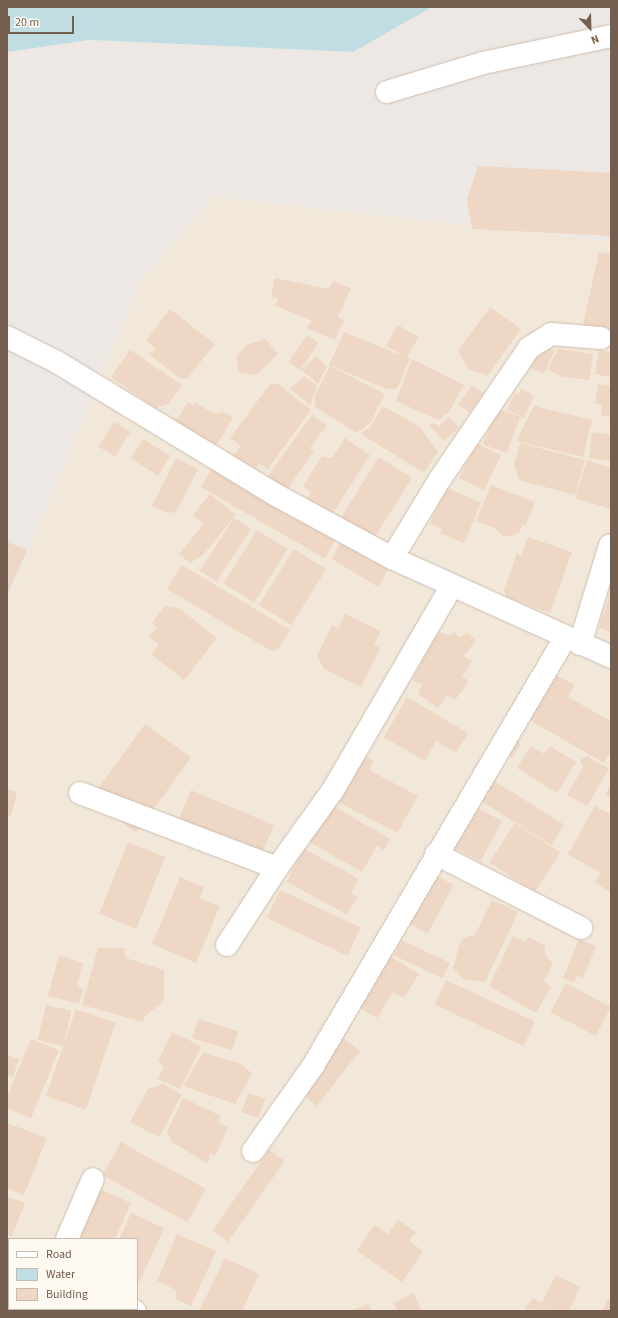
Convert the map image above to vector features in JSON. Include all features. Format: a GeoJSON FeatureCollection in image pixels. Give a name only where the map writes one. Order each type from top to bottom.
{"type":"FeatureCollection","features":[{"type":"Feature","properties":{"kind":"street"},"geometry":{"type":"LineString","coordinates":[[387,92],[483,63],[611,36]]}},
{"type":"Feature","properties":{"kind":"street"},"geometry":{"type":"LineString","coordinates":[[392,558],[440,479],[529,348],[551,334],[601,338]]}},
{"type":"Feature","properties":{"kind":"street"},"geometry":{"type":"LineString","coordinates":[[7,337],[58,362],[276,495],[392,558],[451,587],[611,657]]}},
{"type":"Feature","properties":{"kind":"street"},"geometry":{"type":"LineString","coordinates":[[253,1152],[313,1066],[436,854],[573,640],[610,545]]}},
{"type":"Feature","properties":{"kind":"street"},"geometry":{"type":"LineString","coordinates":[[227,945],[277,868],[333,790],[451,587]]}},
{"type":"Feature","properties":{"kind":"street"},"geometry":{"type":"LineString","coordinates":[[80,793],[277,868]]}},
{"type":"Feature","properties":{"kind":"street"},"geometry":{"type":"LineString","coordinates":[[436,854],[581,928]]}},
{"type":"Feature","properties":{"kind":"street"},"geometry":{"type":"LineString","coordinates":[[67,1238],[93,1179]]}},
{"type":"Feature","properties":{"kind":"shaded area"},"geometry":{"type":"Polygon","coordinates":[[[432,7],[611,7],[611,241],[214,197],[142,280],[7,603],[7,52],[90,40],[352,52],[432,7]]]}},
{"type":"Feature","properties":{"kind":"shaded area"},"geometry":{"type":"Polygon","coordinates":[[[214,197],[611,241],[611,1311],[7,1311],[7,603],[142,280],[214,197]]]}},
{"type":"Feature","properties":{"kind":"water"},"geometry":{"type":"Polygon","coordinates":[[[7,7],[432,7],[353,52],[90,40],[7,52],[7,7]]]}},
{"type":"Feature","properties":{"kind":"building"},"geometry":{"type":"Polygon","coordinates":[[[478,166],[611,173],[611,236],[472,229],[467,200],[478,166]]]}},
{"type":"Feature","properties":{"kind":"building"},"geometry":{"type":"Polygon","coordinates":[[[599,252],[611,254],[611,319],[608,335],[582,329],[599,252]]]}},
{"type":"Feature","properties":{"kind":"building"},"geometry":{"type":"Polygon","coordinates":[[[275,278],[329,289],[333,281],[351,288],[338,317],[344,320],[335,340],[306,328],[312,321],[274,305],[279,299],[271,297],[275,278]]]}},
{"type":"Feature","properties":{"kind":"building"},"geometry":{"type":"Polygon","coordinates":[[[490,307],[521,329],[488,375],[469,370],[458,351],[490,307]]]}},
{"type":"Feature","properties":{"kind":"building"},"geometry":{"type":"Polygon","coordinates":[[[170,309],[215,344],[187,379],[178,377],[149,354],[156,349],[146,341],[170,309]]]}},
{"type":"Feature","properties":{"kind":"building"},"geometry":{"type":"Polygon","coordinates":[[[398,325],[419,337],[407,358],[386,346],[398,325]]]}},
{"type":"Feature","properties":{"kind":"building"},"geometry":{"type":"Polygon","coordinates":[[[344,332],[410,359],[397,389],[387,389],[329,365],[344,332]]]}},
{"type":"Feature","properties":{"kind":"building"},"geometry":{"type":"Polygon","coordinates":[[[307,335],[319,343],[300,370],[289,362],[307,335]]]}},
{"type":"Feature","properties":{"kind":"building"},"geometry":{"type":"Polygon","coordinates":[[[265,339],[278,354],[256,375],[239,373],[236,357],[247,345],[265,339]]]}},
{"type":"Feature","properties":{"kind":"building"},"geometry":{"type":"Polygon","coordinates":[[[539,344],[554,351],[544,374],[528,367],[539,344]]]}},
{"type":"Feature","properties":{"kind":"building"},"geometry":{"type":"Polygon","coordinates":[[[558,349],[593,354],[589,380],[562,377],[548,369],[558,349]]]}},
{"type":"Feature","properties":{"kind":"building"},"geometry":{"type":"Polygon","coordinates":[[[130,350],[182,385],[168,404],[155,408],[111,377],[130,350]]]}},
{"type":"Feature","properties":{"kind":"building"},"geometry":{"type":"Polygon","coordinates":[[[599,350],[611,352],[611,377],[595,374],[599,350]]]}},
{"type":"Feature","properties":{"kind":"building"},"geometry":{"type":"Polygon","coordinates":[[[316,356],[327,367],[318,384],[301,370],[316,356]]]}},
{"type":"Feature","properties":{"kind":"building"},"geometry":{"type":"Polygon","coordinates":[[[412,359],[464,385],[449,412],[438,420],[396,401],[412,359]]]}},
{"type":"Feature","properties":{"kind":"building"},"geometry":{"type":"Polygon","coordinates":[[[330,366],[385,394],[371,422],[357,433],[315,407],[315,395],[330,366]]]}},
{"type":"Feature","properties":{"kind":"building"},"geometry":{"type":"Polygon","coordinates":[[[304,376],[317,386],[310,405],[290,389],[304,376]]]}},
{"type":"Feature","properties":{"kind":"building"},"geometry":{"type":"Polygon","coordinates":[[[270,384],[278,384],[311,410],[268,469],[259,464],[255,470],[234,455],[241,446],[230,438],[270,384]]]}},
{"type":"Feature","properties":{"kind":"building"},"geometry":{"type":"Polygon","coordinates":[[[598,384],[611,386],[611,417],[601,415],[602,405],[595,404],[598,384]]]}},
{"type":"Feature","properties":{"kind":"building"},"geometry":{"type":"Polygon","coordinates":[[[472,385],[483,393],[469,413],[458,404],[472,385]]]}},
{"type":"Feature","properties":{"kind":"building"},"geometry":{"type":"Polygon","coordinates":[[[521,389],[532,394],[533,398],[524,418],[507,410],[515,393],[519,394],[521,389]]]}},
{"type":"Feature","properties":{"kind":"building"},"geometry":{"type":"Polygon","coordinates":[[[188,402],[193,405],[195,402],[214,414],[224,412],[233,418],[214,449],[174,424],[188,402]]]}},
{"type":"Feature","properties":{"kind":"building"},"geometry":{"type":"Polygon","coordinates":[[[383,406],[420,427],[438,452],[424,473],[361,434],[371,426],[383,406]]]}},
{"type":"Feature","properties":{"kind":"building"},"geometry":{"type":"Polygon","coordinates":[[[534,406],[592,420],[583,457],[516,441],[534,406]]]}},
{"type":"Feature","properties":{"kind":"building"},"geometry":{"type":"Polygon","coordinates":[[[497,408],[520,417],[506,453],[483,444],[497,408]]]}},
{"type":"Feature","properties":{"kind":"building"},"geometry":{"type":"Polygon","coordinates":[[[312,415],[327,425],[310,448],[314,451],[286,491],[267,477],[312,415]]]}},
{"type":"Feature","properties":{"kind":"building"},"geometry":{"type":"Polygon","coordinates":[[[449,417],[459,427],[444,441],[429,426],[432,423],[439,426],[449,417]]]}},
{"type":"Feature","properties":{"kind":"building"},"geometry":{"type":"Polygon","coordinates":[[[114,422],[130,432],[115,457],[99,447],[114,422]]]}},
{"type":"Feature","properties":{"kind":"building"},"geometry":{"type":"Polygon","coordinates":[[[592,432],[611,435],[611,461],[589,458],[592,432]]]}},
{"type":"Feature","properties":{"kind":"building"},"geometry":{"type":"Polygon","coordinates":[[[345,438],[370,455],[329,519],[304,503],[311,492],[303,486],[322,456],[332,458],[345,438]]]}},
{"type":"Feature","properties":{"kind":"building"},"geometry":{"type":"Polygon","coordinates":[[[143,439],[170,456],[158,475],[131,459],[143,439]]]}},
{"type":"Feature","properties":{"kind":"building"},"geometry":{"type":"Polygon","coordinates":[[[476,443],[501,455],[484,490],[459,478],[476,443]]]}},
{"type":"Feature","properties":{"kind":"building"},"geometry":{"type":"Polygon","coordinates":[[[520,443],[585,460],[575,495],[519,480],[514,464],[520,443]]]}},
{"type":"Feature","properties":{"kind":"building"},"geometry":{"type":"Polygon","coordinates":[[[379,457],[412,478],[372,542],[339,521],[379,457]]]}},
{"type":"Feature","properties":{"kind":"building"},"geometry":{"type":"Polygon","coordinates":[[[176,458],[198,469],[176,512],[167,513],[152,506],[176,458]]]}},
{"type":"Feature","properties":{"kind":"building"},"geometry":{"type":"Polygon","coordinates":[[[587,460],[611,468],[611,509],[575,498],[587,460]]]}},
{"type":"Feature","properties":{"kind":"building"},"geometry":{"type":"Polygon","coordinates":[[[212,468],[336,540],[325,559],[201,487],[212,468]]]}},
{"type":"Feature","properties":{"kind":"building"},"geometry":{"type":"Polygon","coordinates":[[[491,485],[535,502],[525,527],[523,524],[519,533],[504,537],[495,528],[476,521],[491,485]]]}},
{"type":"Feature","properties":{"kind":"building"},"geometry":{"type":"Polygon","coordinates":[[[446,487],[481,503],[464,543],[440,533],[442,529],[430,524],[446,487]]]}},
{"type":"Feature","properties":{"kind":"building"},"geometry":{"type":"Polygon","coordinates":[[[210,494],[236,515],[203,555],[190,563],[179,554],[204,524],[193,515],[210,494]]]}},
{"type":"Feature","properties":{"kind":"building"},"geometry":{"type":"Polygon","coordinates":[[[234,518],[251,529],[216,582],[200,571],[234,518]]]}},
{"type":"Feature","properties":{"kind":"building"},"geometry":{"type":"Polygon","coordinates":[[[257,530],[288,549],[254,603],[224,583],[257,530]]]}},
{"type":"Feature","properties":{"kind":"building"},"geometry":{"type":"Polygon","coordinates":[[[528,537],[572,552],[550,613],[506,597],[504,590],[517,553],[521,556],[528,537]]]}},
{"type":"Feature","properties":{"kind":"building"},"geometry":{"type":"Polygon","coordinates":[[[7,542],[27,550],[7,595],[7,542]]]}},
{"type":"Feature","properties":{"kind":"building"},"geometry":{"type":"Polygon","coordinates":[[[340,543],[378,560],[388,570],[378,587],[332,559],[340,543]]]}},
{"type":"Feature","properties":{"kind":"building"},"geometry":{"type":"Polygon","coordinates":[[[294,549],[326,569],[291,625],[259,605],[294,549]]]}},
{"type":"Feature","properties":{"kind":"building"},"geometry":{"type":"Polygon","coordinates":[[[182,565],[290,630],[277,650],[271,651],[167,589],[182,565]]]}},
{"type":"Feature","properties":{"kind":"building"},"geometry":{"type":"Polygon","coordinates":[[[611,592],[611,632],[599,628],[611,592]]]}},
{"type":"Feature","properties":{"kind":"building"},"geometry":{"type":"Polygon","coordinates":[[[165,606],[179,608],[217,638],[184,680],[151,654],[159,644],[149,637],[157,627],[152,623],[165,606]]]}},
{"type":"Feature","properties":{"kind":"building"},"geometry":{"type":"Polygon","coordinates":[[[345,614],[381,631],[374,645],[380,648],[361,687],[324,669],[317,656],[332,625],[338,628],[345,614]]]}},
{"type":"Feature","properties":{"kind":"building"},"geometry":{"type":"Polygon","coordinates":[[[437,632],[451,635],[454,632],[459,637],[468,633],[476,640],[464,656],[472,661],[462,676],[469,682],[455,700],[447,695],[438,708],[418,694],[422,685],[412,680],[437,632]]]}},
{"type":"Feature","properties":{"kind":"building"},"geometry":{"type":"Polygon","coordinates":[[[552,673],[575,685],[568,697],[611,721],[611,751],[604,763],[526,718],[552,673]]]}},
{"type":"Feature","properties":{"kind":"building"},"geometry":{"type":"Polygon","coordinates":[[[407,697],[468,733],[456,753],[436,741],[425,761],[384,737],[407,697]]]}},
{"type":"Feature","properties":{"kind":"building"},"geometry":{"type":"Polygon","coordinates":[[[145,724],[191,758],[136,833],[90,799],[145,724]]]}},
{"type":"Feature","properties":{"kind":"building"},"geometry":{"type":"Polygon","coordinates":[[[510,737],[521,744],[512,758],[501,751],[510,737]]]}},
{"type":"Feature","properties":{"kind":"building"},"geometry":{"type":"Polygon","coordinates":[[[531,746],[544,754],[550,746],[576,762],[557,793],[517,768],[531,746]]]}},
{"type":"Feature","properties":{"kind":"building"},"geometry":{"type":"Polygon","coordinates":[[[358,752],[374,761],[369,770],[418,796],[397,833],[333,799],[358,752]]]}},
{"type":"Feature","properties":{"kind":"building"},"geometry":{"type":"Polygon","coordinates":[[[587,756],[609,769],[587,806],[567,795],[583,767],[580,760],[587,756]]]}},
{"type":"Feature","properties":{"kind":"building"},"geometry":{"type":"Polygon","coordinates":[[[491,779],[564,825],[551,845],[478,799],[491,779]]]}},
{"type":"Feature","properties":{"kind":"building"},"geometry":{"type":"Polygon","coordinates":[[[611,782],[611,797],[606,795],[611,782]]]}},
{"type":"Feature","properties":{"kind":"building"},"geometry":{"type":"Polygon","coordinates":[[[7,789],[17,792],[11,817],[7,816],[7,789]]]}},
{"type":"Feature","properties":{"kind":"building"},"geometry":{"type":"Polygon","coordinates":[[[191,790],[274,825],[257,866],[174,831],[191,790]]]}},
{"type":"Feature","properties":{"kind":"building"},"geometry":{"type":"Polygon","coordinates":[[[330,804],[390,839],[384,850],[377,846],[362,872],[308,841],[330,804]]]}},
{"type":"Feature","properties":{"kind":"building"},"geometry":{"type":"Polygon","coordinates":[[[472,805],[502,821],[480,862],[450,846],[472,805]]]}},
{"type":"Feature","properties":{"kind":"building"},"geometry":{"type":"Polygon","coordinates":[[[595,806],[611,815],[611,892],[595,883],[600,873],[568,854],[595,806]]]}},
{"type":"Feature","properties":{"kind":"building"},"geometry":{"type":"Polygon","coordinates":[[[515,823],[560,852],[535,892],[489,862],[515,823]]]}},
{"type":"Feature","properties":{"kind":"building"},"geometry":{"type":"Polygon","coordinates":[[[128,842],[165,857],[136,928],[99,913],[128,842]]]}},
{"type":"Feature","properties":{"kind":"building"},"geometry":{"type":"Polygon","coordinates":[[[303,848],[359,879],[351,893],[358,897],[346,914],[287,882],[303,848]]]}},
{"type":"Feature","properties":{"kind":"building"},"geometry":{"type":"Polygon","coordinates":[[[435,875],[454,885],[428,933],[409,924],[435,875]]]}},
{"type":"Feature","properties":{"kind":"building"},"geometry":{"type":"Polygon","coordinates":[[[180,877],[204,887],[200,898],[220,906],[196,963],[152,944],[180,877]]]}},
{"type":"Feature","properties":{"kind":"building"},"geometry":{"type":"Polygon","coordinates":[[[280,890],[361,928],[348,956],[267,918],[280,890]]]}},
{"type":"Feature","properties":{"kind":"building"},"geometry":{"type":"Polygon","coordinates":[[[492,900],[518,912],[485,982],[463,979],[453,968],[461,940],[470,935],[474,937],[492,900]]]}},
{"type":"Feature","properties":{"kind":"building"},"geometry":{"type":"Polygon","coordinates":[[[513,936],[526,942],[529,937],[545,946],[545,955],[553,963],[544,981],[551,987],[536,1013],[489,986],[513,936]]]}},
{"type":"Feature","properties":{"kind":"building"},"geometry":{"type":"Polygon","coordinates":[[[579,939],[596,946],[583,978],[577,975],[574,983],[563,978],[579,939]]]}},
{"type":"Feature","properties":{"kind":"building"},"geometry":{"type":"Polygon","coordinates":[[[401,940],[450,963],[443,978],[394,955],[401,940]]]}},
{"type":"Feature","properties":{"kind":"building"},"geometry":{"type":"Polygon","coordinates":[[[98,948],[124,948],[126,958],[164,970],[164,1001],[145,1016],[143,1022],[82,1005],[98,948]]]}},
{"type":"Feature","properties":{"kind":"building"},"geometry":{"type":"Polygon","coordinates":[[[59,955],[83,963],[77,984],[83,990],[79,1004],[48,996],[59,955]]]}},
{"type":"Feature","properties":{"kind":"building"},"geometry":{"type":"Polygon","coordinates":[[[390,956],[419,974],[404,998],[393,992],[377,1018],[359,1007],[390,956]]]}},
{"type":"Feature","properties":{"kind":"building"},"geometry":{"type":"Polygon","coordinates":[[[446,980],[535,1021],[523,1046],[435,1004],[446,980]]]}},
{"type":"Feature","properties":{"kind":"building"},"geometry":{"type":"Polygon","coordinates":[[[566,983],[611,1007],[596,1036],[551,1012],[566,983]]]}},
{"type":"Feature","properties":{"kind":"building"},"geometry":{"type":"Polygon","coordinates":[[[46,1005],[71,1011],[63,1046],[38,1040],[46,1005]]]}},
{"type":"Feature","properties":{"kind":"building"},"geometry":{"type":"Polygon","coordinates":[[[76,1009],[116,1023],[86,1110],[46,1096],[76,1009]]]}},
{"type":"Feature","properties":{"kind":"building"},"geometry":{"type":"Polygon","coordinates":[[[198,1019],[238,1031],[232,1050],[192,1038],[198,1019]]]}},
{"type":"Feature","properties":{"kind":"building"},"geometry":{"type":"Polygon","coordinates":[[[172,1032],[201,1046],[180,1089],[158,1079],[164,1067],[158,1061],[172,1032]]]}},
{"type":"Feature","properties":{"kind":"building"},"geometry":{"type":"Polygon","coordinates":[[[341,1036],[360,1051],[317,1106],[298,1091],[341,1036]]]}},
{"type":"Feature","properties":{"kind":"building"},"geometry":{"type":"Polygon","coordinates":[[[31,1039],[59,1050],[31,1118],[7,1108],[7,1097],[31,1039]]]}},
{"type":"Feature","properties":{"kind":"building"},"geometry":{"type":"Polygon","coordinates":[[[203,1053],[239,1063],[252,1073],[235,1104],[183,1086],[203,1053]]]}},
{"type":"Feature","properties":{"kind":"building"},"geometry":{"type":"Polygon","coordinates":[[[7,1055],[19,1059],[13,1077],[7,1075],[7,1055]]]}},
{"type":"Feature","properties":{"kind":"building"},"geometry":{"type":"Polygon","coordinates":[[[163,1084],[182,1095],[159,1137],[130,1122],[148,1089],[163,1084]]]}},
{"type":"Feature","properties":{"kind":"building"},"geometry":{"type":"Polygon","coordinates":[[[248,1093],[265,1099],[259,1118],[241,1112],[248,1093]]]}},
{"type":"Feature","properties":{"kind":"building"},"geometry":{"type":"Polygon","coordinates":[[[183,1098],[221,1116],[218,1122],[228,1127],[216,1155],[210,1154],[208,1164],[172,1142],[167,1132],[183,1098]]]}},
{"type":"Feature","properties":{"kind":"building"},"geometry":{"type":"Polygon","coordinates":[[[7,1123],[47,1138],[24,1195],[7,1188],[7,1123]]]}},
{"type":"Feature","properties":{"kind":"building"},"geometry":{"type":"Polygon","coordinates":[[[121,1142],[206,1189],[187,1222],[103,1175],[121,1142]]]}},
{"type":"Feature","properties":{"kind":"building"},"geometry":{"type":"Polygon","coordinates":[[[269,1150],[285,1161],[228,1242],[212,1231],[269,1150]]]}},
{"type":"Feature","properties":{"kind":"building"},"geometry":{"type":"Polygon","coordinates":[[[99,1189],[131,1203],[115,1238],[77,1238],[99,1189]]]}},
{"type":"Feature","properties":{"kind":"building"},"geometry":{"type":"Polygon","coordinates":[[[7,1197],[25,1203],[12,1236],[7,1234],[7,1197]]]}},
{"type":"Feature","properties":{"kind":"building"},"geometry":{"type":"Polygon","coordinates":[[[131,1213],[164,1228],[138,1285],[138,1238],[119,1238],[131,1213]]]}},
{"type":"Feature","properties":{"kind":"building"},"geometry":{"type":"Polygon","coordinates":[[[398,1220],[416,1232],[409,1241],[423,1251],[402,1282],[357,1251],[374,1225],[388,1234],[398,1220]]]}},
{"type":"Feature","properties":{"kind":"building"},"geometry":{"type":"Polygon","coordinates":[[[177,1234],[216,1251],[191,1306],[176,1299],[176,1290],[157,1281],[177,1234]]]}},
{"type":"Feature","properties":{"kind":"building"},"geometry":{"type":"Polygon","coordinates":[[[7,1251],[8,1270],[7,1288],[7,1251]]]}},
{"type":"Feature","properties":{"kind":"building"},"geometry":{"type":"Polygon","coordinates":[[[225,1258],[259,1274],[242,1311],[199,1311],[225,1258]]]}},
{"type":"Feature","properties":{"kind":"building"},"geometry":{"type":"Polygon","coordinates":[[[556,1275],[580,1287],[569,1311],[524,1309],[533,1298],[542,1303],[556,1275]]]}},
{"type":"Feature","properties":{"kind":"building"},"geometry":{"type":"Polygon","coordinates":[[[413,1293],[422,1311],[398,1311],[393,1303],[413,1293]]]}},
{"type":"Feature","properties":{"kind":"building"},"geometry":{"type":"Polygon","coordinates":[[[611,1295],[611,1311],[602,1311],[611,1295]]]}},
{"type":"Feature","properties":{"kind":"building"},"geometry":{"type":"Polygon","coordinates":[[[369,1304],[372,1311],[350,1311],[369,1304]]]}}]}
